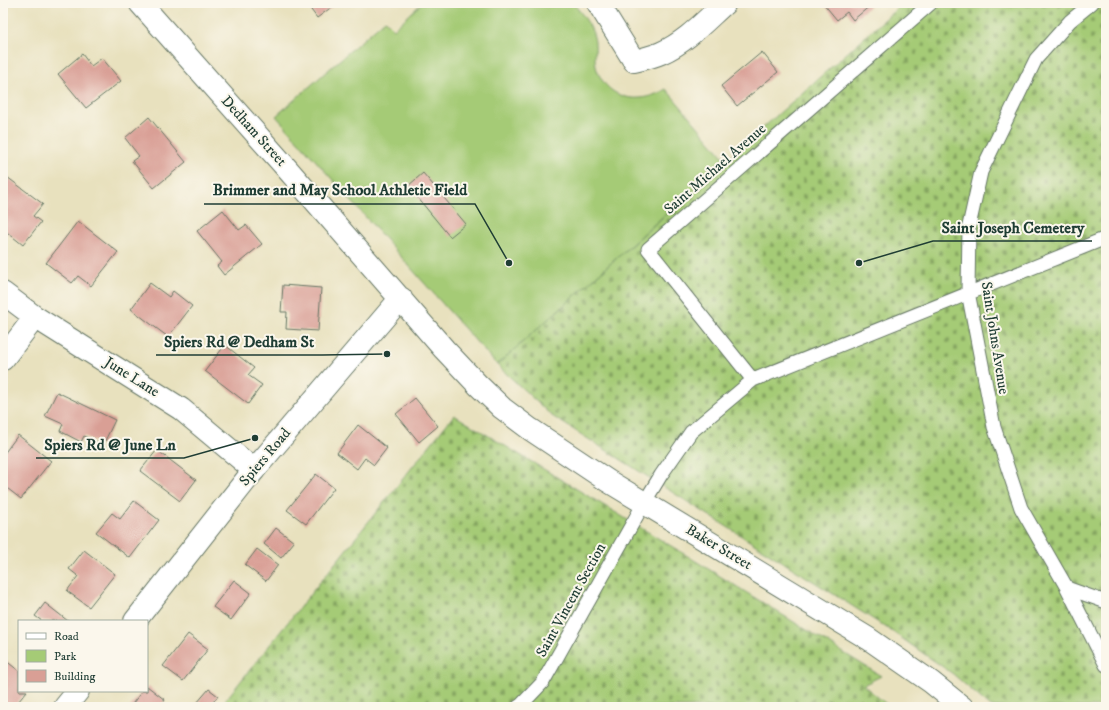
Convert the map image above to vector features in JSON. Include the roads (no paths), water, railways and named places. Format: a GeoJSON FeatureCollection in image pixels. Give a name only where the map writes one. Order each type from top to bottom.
{"type":"FeatureCollection","features":[{"type":"Feature","properties":{"kind":"street","name":"Dedham Street"},"geometry":{"type":"LineString","coordinates":[[140,3],[282,162],[444,349],[478,385]]}},
{"type":"Feature","properties":{"kind":"street"},"geometry":{"type":"LineString","coordinates":[[598,3],[634,61],[661,53],[683,40],[725,3]]}},
{"type":"Feature","properties":{"kind":"street","name":"June Lane"},"geometry":{"type":"LineString","coordinates":[[3,293],[35,317],[181,409],[254,470]]}},
{"type":"Feature","properties":{"kind":"street","name":"Spiers Road"},"geometry":{"type":"LineString","coordinates":[[136,620],[254,470],[400,298]]}},
{"type":"Feature","properties":{"kind":"street"},"geometry":{"type":"LineString","coordinates":[[3,359],[35,317]]}},
{"type":"Feature","properties":{"kind":"street","name":"Baker Street"},"geometry":{"type":"LineString","coordinates":[[478,385],[502,408],[530,429],[644,503],[864,635],[913,669],[962,707]]}},
{"type":"Feature","properties":{"kind":"street"},"geometry":{"type":"LineString","coordinates":[[65,707],[77,692]]}},
{"type":"Feature","properties":{"kind":"lane","name":"Saint Michael Avenue"},"geometry":{"type":"LineString","coordinates":[[753,380],[648,248],[931,3]]}},
{"type":"Feature","properties":{"kind":"lane","name":"Saint Johns Avenue"},"geometry":{"type":"LineString","coordinates":[[1092,3],[1070,21],[1036,59],[981,172],[969,226],[968,292],[994,427],[1021,508],[1067,588],[1106,665]]}},
{"type":"Feature","properties":{"kind":"lane"},"geometry":{"type":"LineString","coordinates":[[644,503],[661,475],[691,432],[753,380],[968,292],[1106,238]]}},
{"type":"Feature","properties":{"kind":"lane","name":"Saint Vincent Section"},"geometry":{"type":"LineString","coordinates":[[518,707],[543,682],[644,503]]}},
{"type":"Feature","properties":{"kind":"lane"},"geometry":{"type":"LineString","coordinates":[[1067,588],[1106,602]]}},
{"type":"Feature","properties":{"kind":"place","name":"Brimmer and May School Athletic Field"},"geometry":{"type":"Point","coordinates":[509,263]}},
{"type":"Feature","properties":{"kind":"place","name":"Saint Joseph Cemetery"},"geometry":{"type":"Point","coordinates":[859,263]}},
{"type":"Feature","properties":{"kind":"place","name":"Spiers Rd @ Dedham St"},"geometry":{"type":"Point","coordinates":[387,354]}},
{"type":"Feature","properties":{"kind":"place","name":"Spiers Rd @ June Ln"},"geometry":{"type":"Point","coordinates":[255,438]}}]}
